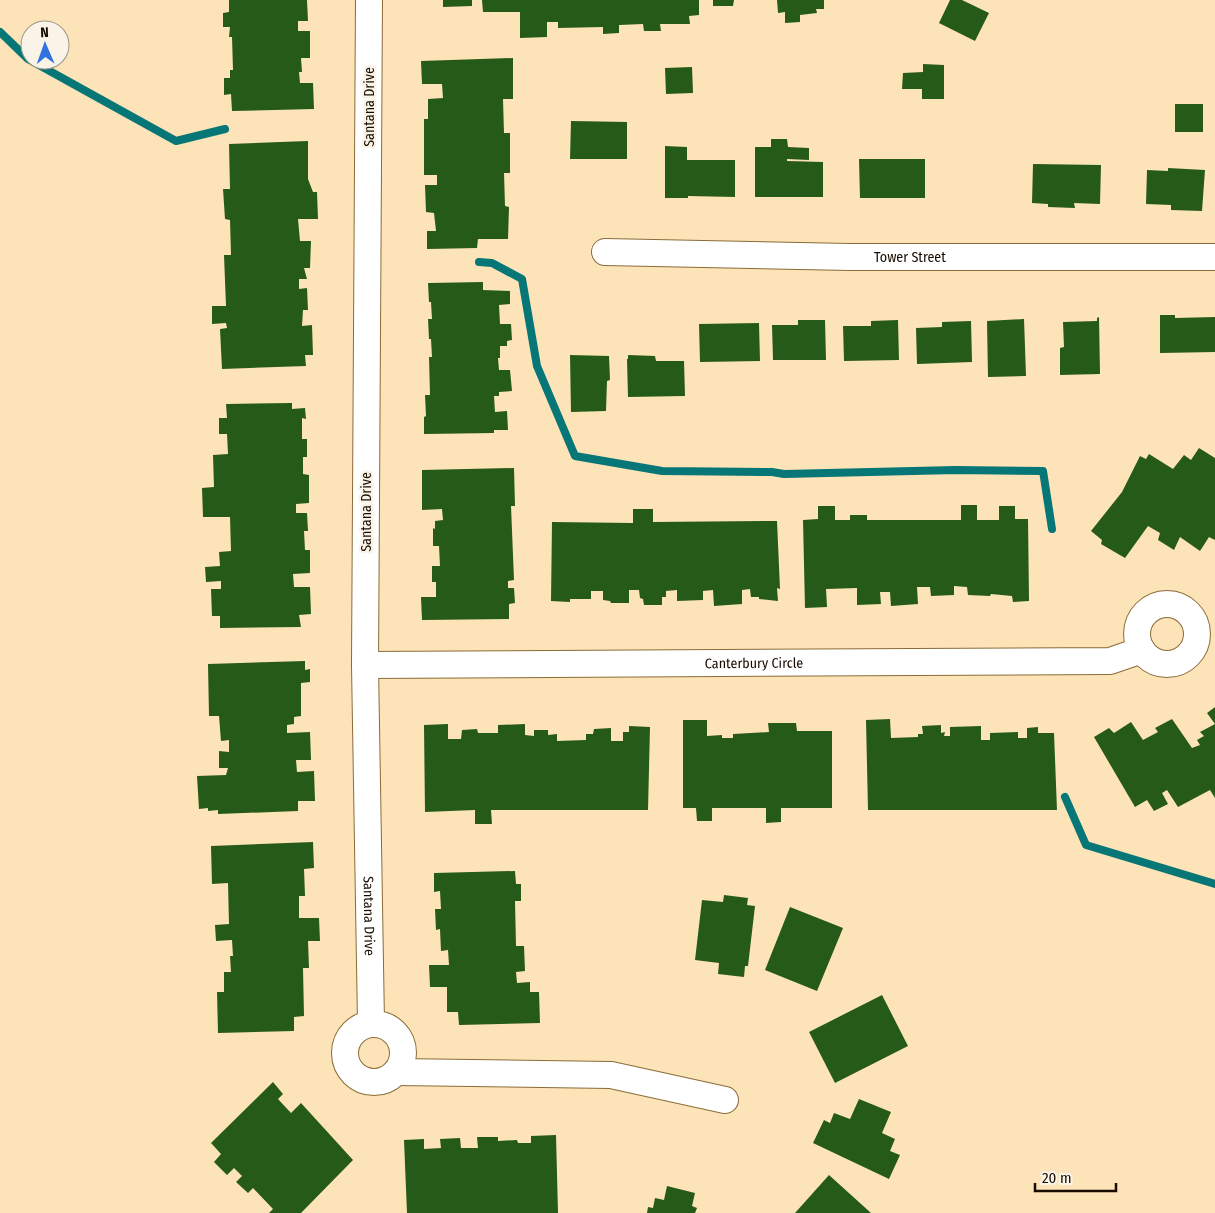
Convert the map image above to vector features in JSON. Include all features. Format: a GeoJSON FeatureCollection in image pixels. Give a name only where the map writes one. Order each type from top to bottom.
{"type":"FeatureCollection","features":[{"type":"Feature","properties":{"kind":"street","name":"Santana Drive"},"geometry":{"type":"LineString","coordinates":[[369,0],[365,665],[371,1023]]}},
{"type":"Feature","properties":{"kind":"street","name":"Tower Street"},"geometry":{"type":"LineString","coordinates":[[605,252],[850,257],[1215,257]]}},
{"type":"Feature","properties":{"kind":"street","name":"Canterbury Circle"},"geometry":{"type":"LineString","coordinates":[[365,665],[1110,661],[1142,650]]}},
{"type":"Feature","properties":{"kind":"street"},"geometry":{"type":"LineString","coordinates":[[371,1023],[391,1028],[402,1044],[402,1064],[396,1072],[380,1082],[370,1082],[353,1074],[347,1066],[344,1057],[344,1047],[348,1038],[354,1031],[371,1023]]}},
{"type":"Feature","properties":{"kind":"street"},"geometry":{"type":"LineString","coordinates":[[396,1072],[611,1075],[725,1100]]}},
{"type":"Feature","properties":{"kind":"building"},"geometry":{"type":"Polygon","coordinates":[[[229,0],[307,0],[308,21],[298,21],[298,31],[310,31],[310,58],[301,58],[302,72],[299,72],[300,83],[313,83],[314,109],[232,111],[231,94],[224,95],[224,78],[230,78],[230,70],[233,70],[232,37],[229,37],[230,27],[223,27],[223,13],[229,12],[229,0]]]}},
{"type":"Feature","properties":{"kind":"building"},"geometry":{"type":"Polygon","coordinates":[[[443,0],[472,0],[472,6],[443,7],[443,0]]]}},
{"type":"Feature","properties":{"kind":"building"},"geometry":{"type":"Polygon","coordinates":[[[482,0],[699,0],[699,15],[689,16],[690,24],[660,24],[661,31],[644,31],[643,24],[619,25],[619,33],[603,34],[603,27],[558,28],[558,22],[547,22],[547,37],[520,38],[520,12],[483,12],[482,0]]]}},
{"type":"Feature","properties":{"kind":"building"},"geometry":{"type":"Polygon","coordinates":[[[713,0],[734,0],[733,6],[713,6],[713,0]]]}},
{"type":"Feature","properties":{"kind":"building"},"geometry":{"type":"Polygon","coordinates":[[[777,0],[824,0],[824,9],[816,9],[817,13],[800,15],[800,22],[785,23],[785,12],[778,13],[777,0]]]}},
{"type":"Feature","properties":{"kind":"building"},"geometry":{"type":"Polygon","coordinates":[[[950,0],[962,0],[989,13],[975,41],[939,23],[950,0]]]}},
{"type":"Feature","properties":{"kind":"building"},"geometry":{"type":"Polygon","coordinates":[[[513,58],[513,99],[503,99],[504,133],[510,133],[510,173],[504,173],[505,206],[509,207],[508,239],[478,239],[477,248],[427,249],[427,231],[436,231],[434,213],[426,212],[425,185],[437,185],[437,175],[424,175],[424,119],[428,119],[428,99],[443,98],[442,84],[422,84],[421,61],[513,58]]]}},
{"type":"Feature","properties":{"kind":"building"},"geometry":{"type":"Polygon","coordinates":[[[923,64],[944,65],[944,99],[922,99],[922,89],[902,89],[903,73],[923,72],[923,64]]]}},
{"type":"Feature","properties":{"kind":"building"},"geometry":{"type":"Polygon","coordinates":[[[692,67],[693,93],[666,94],[665,68],[692,67]]]}},
{"type":"Feature","properties":{"kind":"building"},"geometry":{"type":"Polygon","coordinates":[[[1175,104],[1203,104],[1203,132],[1175,132],[1175,104]]]}},
{"type":"Feature","properties":{"kind":"building"},"geometry":{"type":"Polygon","coordinates":[[[571,121],[627,122],[627,159],[570,159],[571,121]]]}},
{"type":"Feature","properties":{"kind":"building"},"geometry":{"type":"Polygon","coordinates":[[[771,139],[787,139],[788,147],[809,148],[809,160],[787,159],[787,161],[823,162],[823,197],[755,197],[755,147],[771,147],[771,139]]]}},
{"type":"Feature","properties":{"kind":"building"},"geometry":{"type":"Polygon","coordinates":[[[308,141],[308,179],[313,192],[317,192],[318,219],[298,219],[300,241],[311,241],[310,268],[304,268],[307,279],[299,279],[299,289],[307,288],[308,310],[303,310],[302,326],[312,325],[313,355],[305,355],[306,366],[222,369],[220,329],[227,328],[226,323],[212,324],[212,306],[226,306],[224,255],[231,255],[230,220],[225,219],[223,189],[230,189],[229,144],[308,141]]]}},
{"type":"Feature","properties":{"kind":"building"},"geometry":{"type":"Polygon","coordinates":[[[665,146],[687,147],[687,160],[735,160],[735,197],[688,196],[688,198],[665,198],[665,146]]]}},
{"type":"Feature","properties":{"kind":"building"},"geometry":{"type":"Polygon","coordinates":[[[859,159],[925,159],[925,198],[860,198],[859,159]]]}},
{"type":"Feature","properties":{"kind":"building"},"geometry":{"type":"Polygon","coordinates":[[[1033,164],[1101,165],[1100,204],[1074,203],[1075,208],[1048,207],[1048,204],[1032,203],[1033,164]]]}},
{"type":"Feature","properties":{"kind":"building"},"geometry":{"type":"Polygon","coordinates":[[[1168,168],[1205,170],[1202,211],[1171,210],[1171,205],[1146,204],[1147,170],[1168,171],[1168,168]]]}},
{"type":"Feature","properties":{"kind":"building"},"geometry":{"type":"Polygon","coordinates":[[[483,282],[483,290],[510,291],[510,304],[499,305],[500,324],[511,324],[512,340],[507,341],[507,346],[500,346],[500,358],[498,358],[499,370],[510,370],[512,391],[499,392],[499,396],[494,396],[495,412],[507,411],[508,430],[494,430],[494,433],[424,434],[424,417],[426,416],[425,395],[430,395],[429,357],[432,357],[428,319],[432,319],[428,283],[483,282]]]}},
{"type":"Feature","properties":{"kind":"building"},"geometry":{"type":"Polygon","coordinates":[[[1160,315],[1175,315],[1175,318],[1215,317],[1215,352],[1160,353],[1160,315]]]}},
{"type":"Feature","properties":{"kind":"building"},"geometry":{"type":"Polygon","coordinates":[[[1099,317],[1100,374],[1060,375],[1060,348],[1064,347],[1063,322],[1097,321],[1099,317]]]}},
{"type":"Feature","properties":{"kind":"building"},"geometry":{"type":"Polygon","coordinates":[[[1024,319],[1026,376],[988,377],[987,321],[1024,319]]]}},
{"type":"Feature","properties":{"kind":"building"},"geometry":{"type":"Polygon","coordinates":[[[798,320],[825,320],[826,360],[773,360],[772,325],[798,325],[798,320]]]}},
{"type":"Feature","properties":{"kind":"building"},"geometry":{"type":"Polygon","coordinates":[[[898,320],[899,360],[844,361],[843,326],[871,326],[871,321],[898,320]]]}},
{"type":"Feature","properties":{"kind":"building"},"geometry":{"type":"Polygon","coordinates":[[[971,321],[972,362],[917,364],[916,328],[942,327],[942,322],[971,321]]]}},
{"type":"Feature","properties":{"kind":"building"},"geometry":{"type":"Polygon","coordinates":[[[759,323],[760,361],[700,362],[699,324],[759,323]]]}},
{"type":"Feature","properties":{"kind":"building"},"geometry":{"type":"Polygon","coordinates":[[[570,355],[609,356],[610,380],[607,381],[606,411],[571,412],[570,355]]]}},
{"type":"Feature","properties":{"kind":"building"},"geometry":{"type":"Polygon","coordinates":[[[628,355],[655,356],[656,361],[684,361],[685,396],[628,397],[628,355]]]}},
{"type":"Feature","properties":{"kind":"building"},"geometry":{"type":"Polygon","coordinates":[[[292,403],[292,409],[305,408],[306,419],[302,418],[302,439],[307,439],[307,457],[303,457],[303,474],[309,475],[309,503],[296,504],[296,513],[307,513],[308,531],[304,531],[305,550],[310,550],[310,573],[293,574],[294,587],[310,587],[311,614],[299,615],[301,627],[220,628],[220,616],[212,616],[211,589],[221,589],[221,581],[206,582],[205,567],[220,566],[219,552],[231,551],[230,517],[203,517],[202,488],[214,487],[213,455],[228,454],[227,434],[219,434],[219,418],[227,418],[226,404],[292,403]]]}},
{"type":"Feature","properties":{"kind":"building"},"geometry":{"type":"Polygon","coordinates":[[[1199,448],[1215,458],[1215,540],[1209,537],[1200,551],[1180,537],[1174,550],[1158,540],[1160,533],[1148,526],[1125,558],[1101,544],[1102,540],[1091,531],[1122,492],[1140,456],[1146,459],[1149,454],[1173,469],[1184,455],[1191,460],[1199,448]]]}},
{"type":"Feature","properties":{"kind":"building"},"geometry":{"type":"Polygon","coordinates":[[[514,468],[515,506],[511,506],[514,580],[508,581],[508,588],[514,588],[515,603],[509,604],[509,619],[422,620],[421,597],[436,597],[436,582],[432,582],[432,566],[440,566],[439,546],[433,546],[433,528],[435,529],[435,521],[443,520],[442,509],[422,510],[422,470],[514,468]]]}},
{"type":"Feature","properties":{"kind":"building"},"geometry":{"type":"Polygon","coordinates":[[[961,505],[977,505],[977,520],[999,520],[999,506],[1015,506],[1015,519],[1028,519],[1029,601],[1013,602],[1012,596],[991,594],[990,596],[968,595],[967,587],[954,586],[954,595],[931,596],[930,587],[917,587],[918,604],[891,606],[890,592],[880,592],[881,604],[857,605],[857,588],[826,589],[827,607],[805,608],[803,520],[818,519],[818,506],[835,506],[835,520],[850,520],[850,515],[867,515],[867,520],[961,520],[961,505]]]}},
{"type":"Feature","properties":{"kind":"building"},"geometry":{"type":"Polygon","coordinates":[[[633,509],[653,509],[653,522],[777,521],[780,589],[777,588],[778,601],[751,597],[750,589],[742,590],[742,604],[714,606],[713,590],[703,591],[703,600],[677,601],[677,590],[666,591],[666,597],[662,597],[662,605],[644,605],[643,599],[640,598],[639,590],[629,590],[629,603],[611,603],[610,601],[603,600],[603,591],[591,591],[591,599],[570,599],[570,602],[551,601],[552,522],[633,523],[633,509]]]}},
{"type":"Feature","properties":{"kind":"building"},"geometry":{"type":"Polygon","coordinates":[[[305,661],[305,670],[310,669],[310,682],[301,683],[301,716],[294,717],[294,724],[287,725],[287,733],[310,732],[311,760],[296,760],[297,772],[314,771],[315,801],[298,801],[298,811],[218,814],[218,810],[208,811],[208,808],[199,809],[197,776],[226,775],[228,768],[219,768],[219,751],[229,752],[229,740],[221,741],[219,716],[209,716],[208,664],[305,661]]]}},
{"type":"Feature","properties":{"kind":"building"},"geometry":{"type":"Polygon","coordinates":[[[1215,707],[1215,724],[1207,713],[1215,707]]]}},
{"type":"Feature","properties":{"kind":"building"},"geometry":{"type":"Polygon","coordinates":[[[890,719],[891,738],[918,737],[918,734],[923,734],[922,726],[941,725],[941,733],[945,732],[944,736],[950,736],[950,727],[981,726],[981,740],[990,740],[990,733],[1018,732],[1018,738],[1027,738],[1027,728],[1038,727],[1038,733],[1054,733],[1057,810],[868,810],[866,720],[890,719]]]}},
{"type":"Feature","properties":{"kind":"building"},"geometry":{"type":"Polygon","coordinates":[[[1172,719],[1192,748],[1200,745],[1197,740],[1204,736],[1200,732],[1215,724],[1215,798],[1210,790],[1178,807],[1167,790],[1162,793],[1168,804],[1154,811],[1147,800],[1135,807],[1094,737],[1109,728],[1114,733],[1131,722],[1143,740],[1158,732],[1155,728],[1172,719]]]}},
{"type":"Feature","properties":{"kind":"building"},"geometry":{"type":"Polygon","coordinates":[[[683,720],[707,720],[707,736],[722,735],[722,738],[733,738],[733,734],[769,732],[768,723],[796,723],[797,731],[832,731],[832,808],[781,808],[781,822],[766,823],[766,808],[712,808],[712,821],[697,821],[696,808],[683,808],[683,720]]]}},
{"type":"Feature","properties":{"kind":"building"},"geometry":{"type":"Polygon","coordinates":[[[448,724],[448,739],[461,739],[462,730],[477,729],[478,733],[498,733],[498,725],[525,724],[525,735],[534,736],[534,730],[548,730],[548,735],[557,734],[557,741],[586,740],[586,734],[593,734],[594,729],[611,728],[611,741],[623,741],[623,732],[629,732],[629,726],[650,727],[648,810],[491,810],[492,824],[475,824],[475,810],[425,812],[424,725],[448,724]]]}},
{"type":"Feature","properties":{"kind":"building"},"geometry":{"type":"Polygon","coordinates":[[[313,842],[314,868],[304,869],[305,896],[299,896],[299,918],[319,918],[320,941],[308,941],[309,968],[303,968],[304,1016],[294,1017],[294,1031],[218,1033],[217,992],[224,992],[224,972],[231,972],[230,956],[233,956],[232,940],[216,941],[215,925],[229,924],[228,883],[212,884],[211,846],[313,842]]]}},
{"type":"Feature","properties":{"kind":"building"},"geometry":{"type":"Polygon","coordinates":[[[515,871],[516,884],[521,884],[521,901],[515,901],[516,946],[524,946],[525,971],[516,972],[517,983],[530,982],[530,992],[539,992],[540,1023],[459,1025],[458,1012],[447,1012],[447,987],[430,987],[429,965],[449,965],[448,950],[441,951],[440,929],[436,930],[435,909],[441,909],[440,891],[434,892],[434,873],[515,871]]]}},
{"type":"Feature","properties":{"kind":"building"},"geometry":{"type":"Polygon","coordinates":[[[724,895],[748,898],[747,905],[755,906],[748,966],[745,966],[744,977],[718,974],[719,963],[695,960],[702,900],[723,902],[724,895]]]}},
{"type":"Feature","properties":{"kind":"building"},"geometry":{"type":"Polygon","coordinates":[[[790,907],[843,928],[817,991],[765,970],[790,907]]]}},
{"type":"Feature","properties":{"kind":"building"},"geometry":{"type":"Polygon","coordinates":[[[882,995],[908,1046],[835,1083],[809,1032],[882,995]]]}},
{"type":"Feature","properties":{"kind":"building"},"geometry":{"type":"Polygon","coordinates":[[[273,1082],[283,1094],[278,1099],[291,1113],[301,1103],[353,1160],[301,1213],[269,1213],[273,1209],[253,1188],[248,1193],[236,1182],[242,1176],[234,1168],[227,1175],[214,1162],[221,1154],[211,1143],[273,1082]]]}},
{"type":"Feature","properties":{"kind":"building"},"geometry":{"type":"Polygon","coordinates":[[[859,1099],[891,1112],[882,1133],[895,1139],[890,1151],[900,1155],[889,1179],[813,1143],[824,1120],[830,1123],[834,1113],[850,1119],[859,1099]]]}},
{"type":"Feature","properties":{"kind":"building"},"geometry":{"type":"Polygon","coordinates":[[[556,1135],[558,1213],[407,1213],[404,1140],[424,1139],[424,1149],[441,1148],[440,1139],[460,1138],[461,1148],[478,1148],[477,1137],[498,1137],[498,1141],[517,1140],[518,1143],[531,1143],[531,1136],[556,1135]]]}},
{"type":"Feature","properties":{"kind":"building"},"geometry":{"type":"Polygon","coordinates":[[[829,1175],[871,1213],[795,1213],[829,1175]]]}},
{"type":"Feature","properties":{"kind":"building"},"geometry":{"type":"Polygon","coordinates":[[[667,1186],[695,1193],[692,1206],[697,1208],[695,1213],[647,1213],[648,1207],[653,1208],[655,1198],[664,1200],[667,1186]]]}},
{"type":"Feature","properties":{"kind":"waterway"},"geometry":{"type":"LineString","coordinates":[[0,32],[28,59],[176,141],[225,129]]}},
{"type":"Feature","properties":{"kind":"waterway"},"geometry":{"type":"LineString","coordinates":[[479,262],[492,263],[522,279],[537,366],[575,456],[662,471],[772,472],[784,474],[956,470],[1043,471],[1052,529]]}},
{"type":"Feature","properties":{"kind":"waterway"},"geometry":{"type":"LineString","coordinates":[[1065,797],[1086,845],[1215,884]]}}]}
